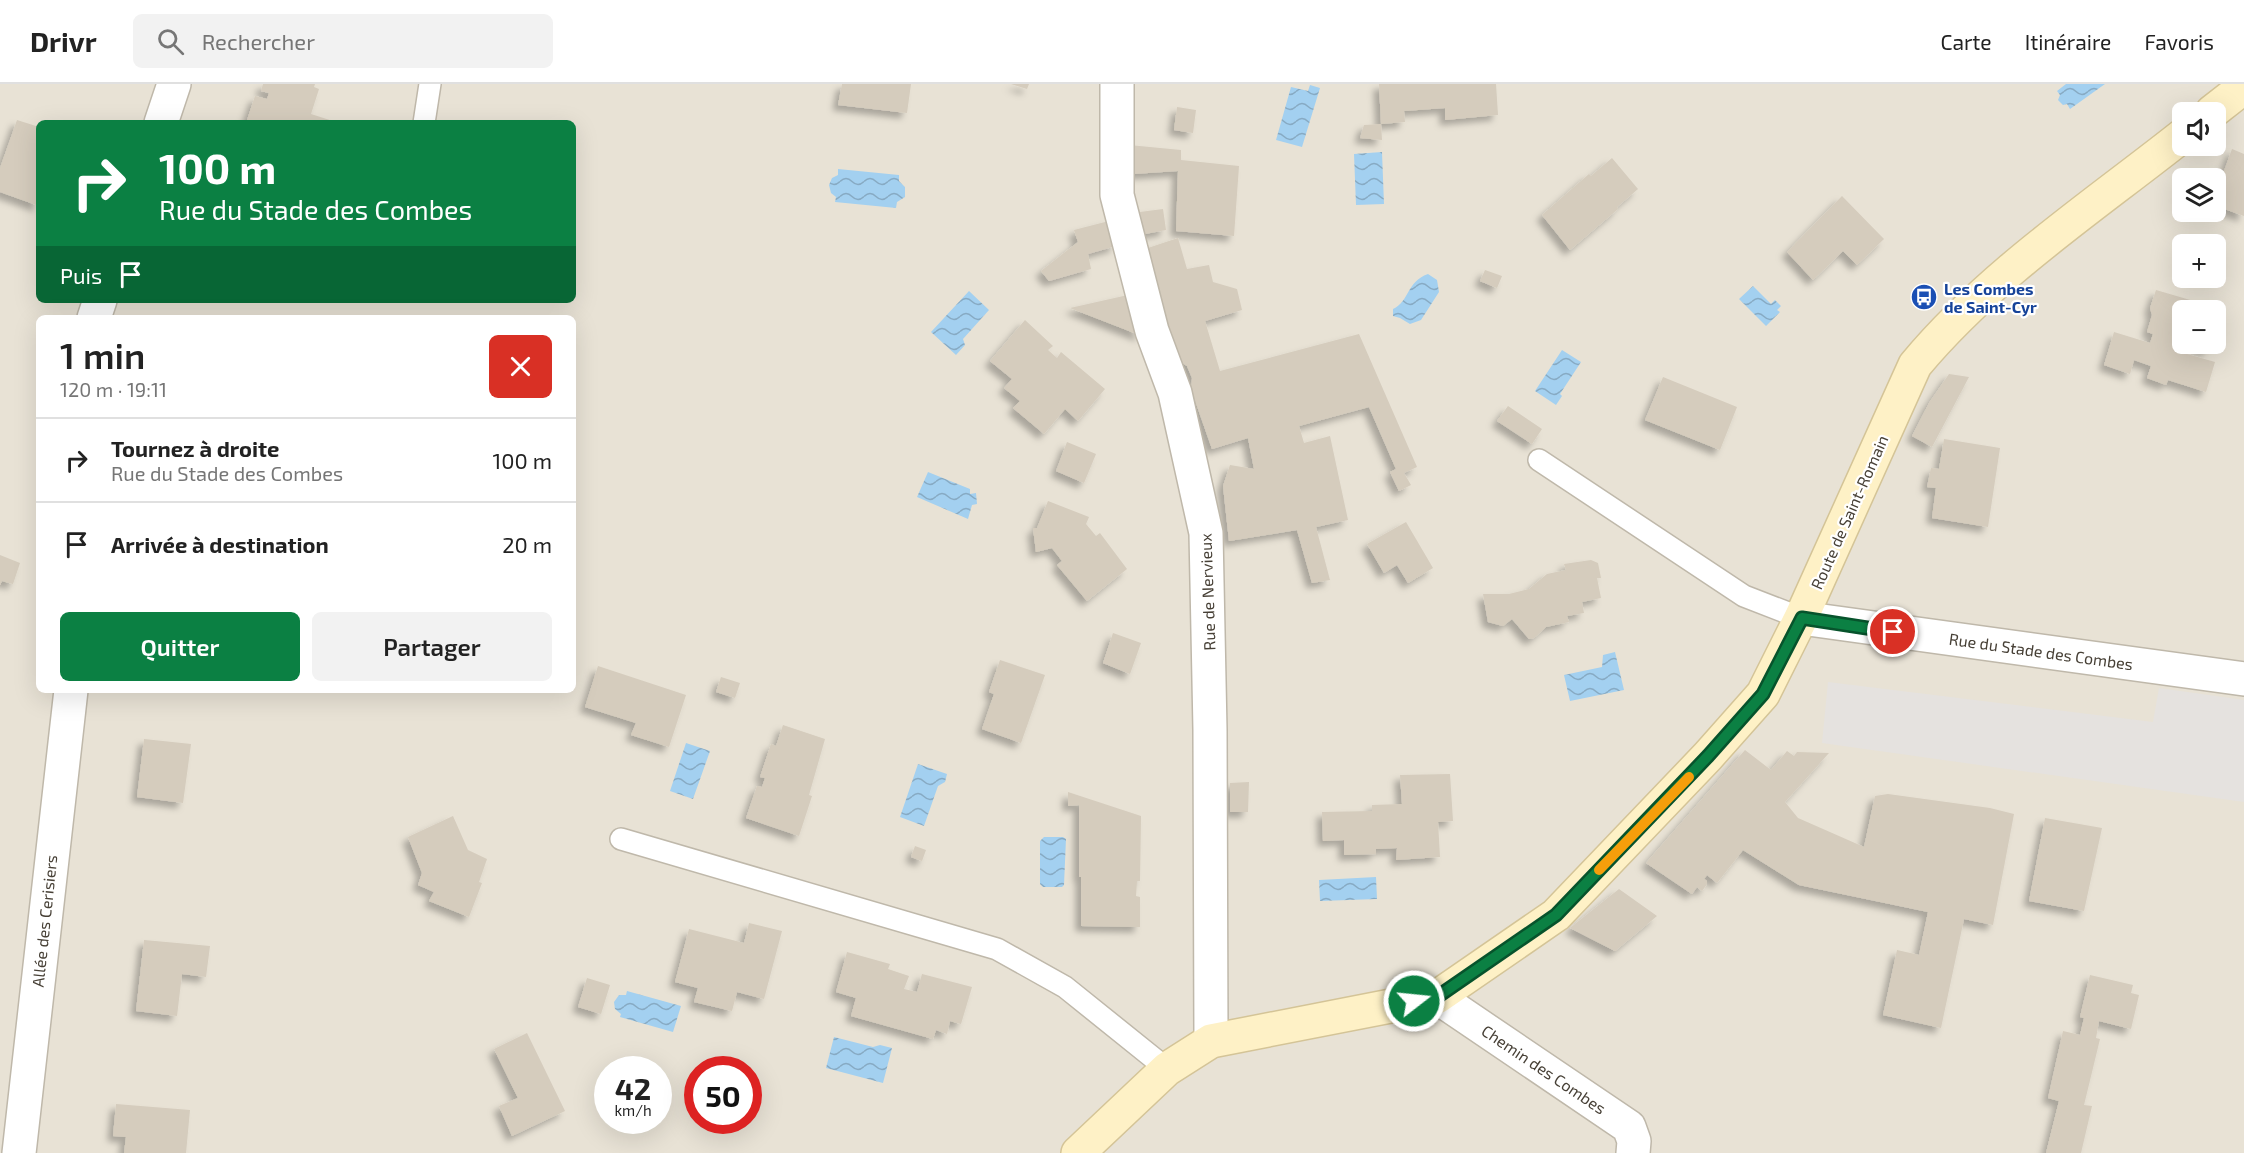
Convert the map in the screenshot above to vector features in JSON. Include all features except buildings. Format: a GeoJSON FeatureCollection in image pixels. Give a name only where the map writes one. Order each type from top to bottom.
{"type":"FeatureCollection","features":[{"type":"Feature","properties":{"kind":"main road"},"geometry":{"type":"LineString","coordinates":[[2225,102],[2244,87]]}},
{"type":"Feature","properties":{"kind":"main road","name":"Route de Saint-Romain"},"geometry":{"type":"LineString","coordinates":[[1078,1153],[1167,1069],[1211,1041],[1437,997],[1556,915],[1708,756],[1763,694],[1802,618],[1915,365],[1969,309],[2036,250],[2172,144]]}},
{"type":"Feature","properties":{"kind":"street"},"geometry":{"type":"LineString","coordinates":[[161,120],[174,84]]}},
{"type":"Feature","properties":{"kind":"street","name":"Rue de Nervieux"},"geometry":{"type":"LineString","coordinates":[[1117,84],[1117,195],[1152,331],[1175,393],[1206,533],[1210,730],[1211,1041]]}},
{"type":"Feature","properties":{"kind":"street","name":"Rue du Stade des Combes"},"geometry":{"type":"LineString","coordinates":[[1802,618],[2244,679]]}},
{"type":"Feature","properties":{"kind":"street","name":"Allée des Cerisiers"},"geometry":{"type":"LineString","coordinates":[[19,1153],[72,693]]}},
{"type":"Feature","properties":{"kind":"street","name":"Chemin des Combes"},"geometry":{"type":"LineString","coordinates":[[1437,997],[1629,1127],[1635,1141],[1633,1153]]}},
{"type":"Feature","properties":{"kind":"lane"},"geometry":{"type":"LineString","coordinates":[[424,120],[430,84]]}},
{"type":"Feature","properties":{"kind":"lane"},"geometry":{"type":"LineString","coordinates":[[1539,460],[1744,596],[1802,618]]}},
{"type":"Feature","properties":{"kind":"lane"},"geometry":{"type":"LineString","coordinates":[[621,839],[997,949],[1065,987],[1167,1069]]}},
{"type":"Feature","properties":{"kind":"shaded area"},"geometry":{"type":"Polygon","coordinates":[[[0,84],[2244,84],[2244,1153],[0,1153],[0,84]]]}},
{"type":"Feature","properties":{"kind":"shaded area"},"geometry":{"type":"Polygon","coordinates":[[[1828,682],[2153,722],[2159,688],[2244,700],[2244,802],[1822,743],[1828,682]]]}},
{"type":"Feature","properties":{"kind":"water"},"geometry":{"type":"Polygon","coordinates":[[[2066,84],[2105,84],[2070,109],[2067,104],[2063,105],[2058,100],[2060,95],[2057,91],[2066,84]]]}},
{"type":"Feature","properties":{"kind":"water"},"geometry":{"type":"Polygon","coordinates":[[[1310,85],[1320,88],[1302,147],[1276,140],[1291,87],[1308,91],[1310,85]]]}},
{"type":"Feature","properties":{"kind":"water"},"geometry":{"type":"Polygon","coordinates":[[[1382,152],[1384,204],[1356,205],[1354,154],[1382,152]]]}},
{"type":"Feature","properties":{"kind":"water"},"geometry":{"type":"Polygon","coordinates":[[[838,169],[899,175],[899,181],[905,187],[905,197],[897,202],[896,208],[835,202],[836,197],[831,193],[829,185],[832,178],[838,175],[838,169]]]}},
{"type":"Feature","properties":{"kind":"water"},"geometry":{"type":"Polygon","coordinates":[[[1428,274],[1437,280],[1439,292],[1421,320],[1410,324],[1393,316],[1393,309],[1403,301],[1412,286],[1428,274]]]}},
{"type":"Feature","properties":{"kind":"water"},"geometry":{"type":"Polygon","coordinates":[[[1753,286],[1771,304],[1775,300],[1781,306],[1777,310],[1780,312],[1766,326],[1739,299],[1753,286]]]}},
{"type":"Feature","properties":{"kind":"water"},"geometry":{"type":"Polygon","coordinates":[[[969,291],[989,310],[963,339],[965,345],[956,355],[931,332],[969,291]]]}},
{"type":"Feature","properties":{"kind":"water"},"geometry":{"type":"Polygon","coordinates":[[[1562,350],[1581,362],[1560,394],[1562,396],[1556,405],[1535,391],[1562,350]]]}},
{"type":"Feature","properties":{"kind":"water"},"geometry":{"type":"Polygon","coordinates":[[[928,472],[970,489],[970,494],[976,493],[977,504],[972,505],[968,519],[917,497],[928,472]]]}},
{"type":"Feature","properties":{"kind":"water"},"geometry":{"type":"Polygon","coordinates":[[[1615,652],[1624,690],[1570,701],[1564,675],[1602,667],[1603,655],[1615,652]]]}},
{"type":"Feature","properties":{"kind":"water"},"geometry":{"type":"Polygon","coordinates":[[[686,743],[710,751],[693,799],[670,791],[686,743]]]}},
{"type":"Feature","properties":{"kind":"water"},"geometry":{"type":"Polygon","coordinates":[[[918,764],[947,774],[945,782],[938,786],[924,826],[900,817],[918,764]]]}},
{"type":"Feature","properties":{"kind":"water"},"geometry":{"type":"Polygon","coordinates":[[[1044,837],[1066,839],[1064,885],[1062,887],[1043,887],[1040,884],[1040,841],[1044,837]]]}},
{"type":"Feature","properties":{"kind":"water"},"geometry":{"type":"Polygon","coordinates":[[[1376,877],[1377,899],[1320,901],[1319,880],[1376,877]]]}},
{"type":"Feature","properties":{"kind":"water"},"geometry":{"type":"Polygon","coordinates":[[[627,991],[681,1006],[673,1032],[620,1017],[621,1014],[615,1009],[614,1002],[619,995],[626,995],[627,991]]]}},
{"type":"Feature","properties":{"kind":"water"},"geometry":{"type":"Polygon","coordinates":[[[834,1037],[873,1047],[880,1045],[892,1048],[883,1083],[826,1068],[834,1037]]]}},
{"type":"Feature","properties":{"kind":"slow traffic"},"geometry":{"type":"LineString","coordinates":[[1599,870],[1689,777]]}},
{"type":"Feature","properties":{"kind":"place","name":"Les Combes de Saint-Cyr"},"geometry":{"type":"Point","coordinates":[1924,297]}},
{"type":"Feature","properties":{"kind":"route"},"geometry":{"type":"LineString","coordinates":[[1414,1001],[1437,997],[1556,915],[1708,756],[1763,694],[1802,618],[1893,632]]}}]}
